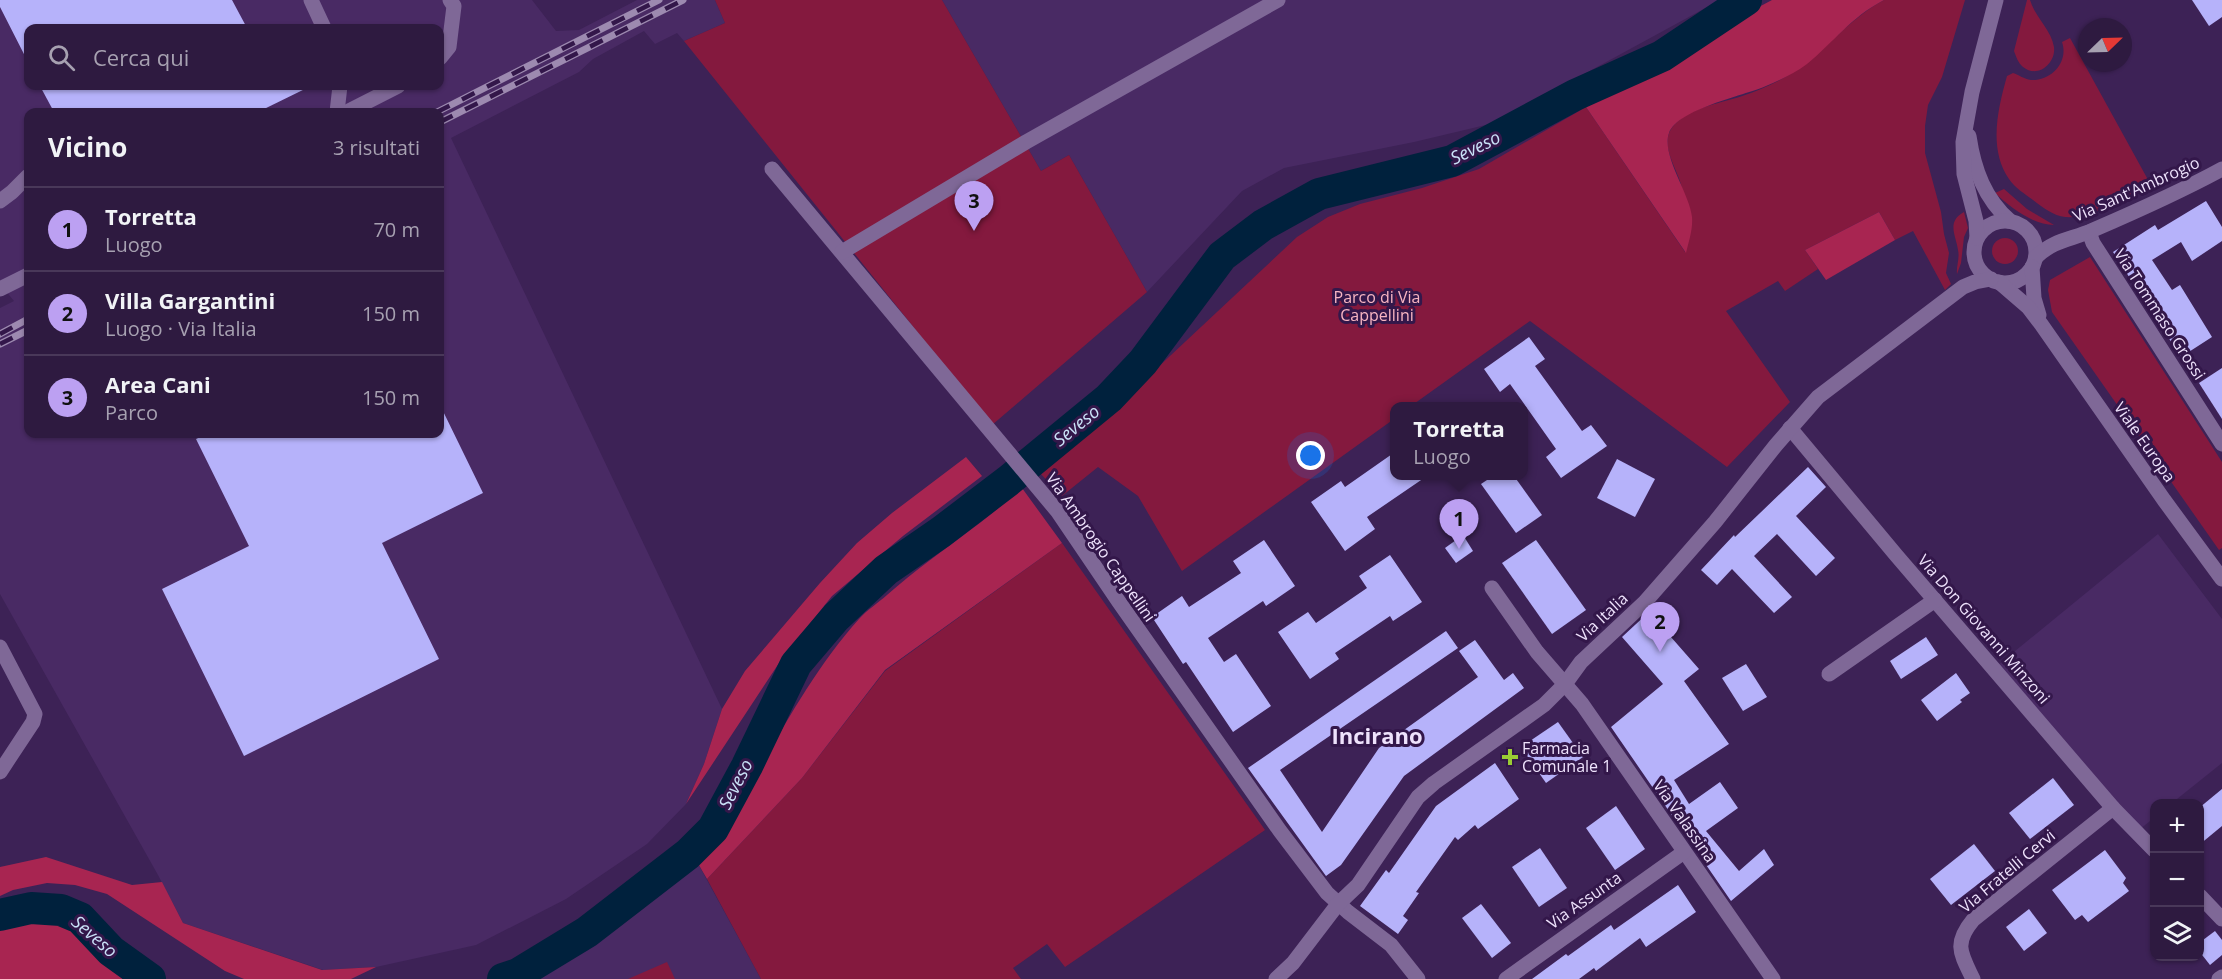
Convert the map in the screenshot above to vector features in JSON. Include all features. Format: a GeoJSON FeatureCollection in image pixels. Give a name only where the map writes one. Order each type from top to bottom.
{"type":"FeatureCollection","features":[{"type":"Feature","properties":{"kind":"street"},"geometry":{"type":"LineString","coordinates":[[311,0],[322,24]]}},
{"type":"Feature","properties":{"kind":"street"},"geometry":{"type":"LineString","coordinates":[[444,53],[449,47],[453,6],[450,0]]}},
{"type":"Feature","properties":{"kind":"street"},"geometry":{"type":"LineString","coordinates":[[842,252],[1026,142],[1278,0]]}},
{"type":"Feature","properties":{"kind":"street"},"geometry":{"type":"LineString","coordinates":[[1963,287],[1971,276],[1977,238],[1976,221],[1964,174],[1962,156],[1972,92],[1996,0]]}},
{"type":"Feature","properties":{"kind":"street"},"geometry":{"type":"LineString","coordinates":[[337,108],[340,90]]}},
{"type":"Feature","properties":{"kind":"street"},"geometry":{"type":"LineString","coordinates":[[355,108],[390,90]]}},
{"type":"Feature","properties":{"kind":"street"},"geometry":{"type":"LineString","coordinates":[[1967,121],[1970,145],[1981,183],[1993,204],[2010,221],[2028,230],[2063,239]]}},
{"type":"Feature","properties":{"kind":"street","name":"Via Ambrogio Cappellini"},"geometry":{"type":"LineString","coordinates":[[772,169],[1058,512],[1280,831],[1338,904]]}},
{"type":"Feature","properties":{"kind":"street","name":"Via Sant'Ambrogio"},"geometry":{"type":"LineString","coordinates":[[2063,239],[2089,232],[2222,169]]}},
{"type":"Feature","properties":{"kind":"street"},"geometry":{"type":"LineString","coordinates":[[0,201],[24,180]]}},
{"type":"Feature","properties":{"kind":"street"},"geometry":{"type":"LineString","coordinates":[[1977,238],[1992,224],[2010,221]]}},
{"type":"Feature","properties":{"kind":"street"},"geometry":{"type":"LineString","coordinates":[[2028,230],[2033,239],[2034,262]]}},
{"type":"Feature","properties":{"kind":"street","name":"Via Tommaso Grossi"},"geometry":{"type":"LineString","coordinates":[[2089,232],[2101,255],[2222,444]]}},
{"type":"Feature","properties":{"kind":"street"},"geometry":{"type":"LineString","coordinates":[[1974,256],[1977,266],[1995,281],[2018,280],[2026,274],[2050,245],[2063,239]]}},
{"type":"Feature","properties":{"kind":"street","name":"Viale Europa"},"geometry":{"type":"LineString","coordinates":[[2034,262],[2034,298],[2041,324]]}},
{"type":"Feature","properties":{"kind":"street"},"geometry":{"type":"LineString","coordinates":[[0,289],[24,276]]}},
{"type":"Feature","properties":{"kind":"street","name":"Viale Europa"},"geometry":{"type":"LineString","coordinates":[[1995,281],[2028,307],[2041,324],[2222,579]]}},
{"type":"Feature","properties":{"kind":"street","name":"Via Italia"},"geometry":{"type":"LineString","coordinates":[[1276,979],[1293,963],[1338,904],[1358,885],[1418,797],[1434,783],[1544,705],[1565,684],[1581,662],[1645,602],[1715,522],[1790,428],[1818,397],[1963,287],[1975,282],[1995,281]]}},
{"type":"Feature","properties":{"kind":"street","name":"Via Don Giovanni Minzoni"},"geometry":{"type":"LineString","coordinates":[[1790,428],[2113,808],[2150,846]]}},
{"type":"Feature","properties":{"kind":"street","name":"Via Valassina"},"geometry":{"type":"LineString","coordinates":[[1492,588],[1537,652],[1582,704],[1773,979]]}},
{"type":"Feature","properties":{"kind":"street"},"geometry":{"type":"LineString","coordinates":[[1829,674],[1935,600]]}},
{"type":"Feature","properties":{"kind":"street"},"geometry":{"type":"LineString","coordinates":[[0,647],[35,714],[33,722],[0,772]]}},
{"type":"Feature","properties":{"kind":"street","name":"Via Fratelli Cervi"},"geometry":{"type":"LineString","coordinates":[[1973,979],[1960,953],[1959,945],[1977,916],[2113,808]]}},
{"type":"Feature","properties":{"kind":"street","name":"Via Assunta"},"geometry":{"type":"LineString","coordinates":[[1506,979],[1684,852]]}},
{"type":"Feature","properties":{"kind":"street"},"geometry":{"type":"LineString","coordinates":[[2204,901],[2222,919]]}},
{"type":"Feature","properties":{"kind":"street"},"geometry":{"type":"LineString","coordinates":[[1338,904],[1391,945],[1418,979]]}},
{"type":"Feature","properties":{"kind":"shaded area"},"geometry":{"type":"Polygon","coordinates":[[[0,0],[532,0],[556,31],[579,30],[637,0],[715,0],[725,23],[684,41],[677,33],[655,44],[644,31],[593,59],[579,72],[451,138],[722,709],[704,764],[686,804],[647,844],[566,899],[476,945],[376,967],[323,970],[183,923],[0,594],[0,308],[14,301],[0,284],[0,0]]]}},
{"type":"Feature","properties":{"kind":"shaded area"},"geometry":{"type":"Polygon","coordinates":[[[942,0],[1720,0],[1494,123],[1414,142],[1284,168],[1242,191],[1147,292],[1069,155],[1041,171],[942,0]]]}},
{"type":"Feature","properties":{"kind":"shaded area"},"geometry":{"type":"Polygon","coordinates":[[[1772,0],[1884,0],[1862,14],[1798,70],[1766,86],[1698,110],[1675,124],[1669,133],[1669,152],[1692,217],[1686,253],[1586,107],[1668,66],[1772,0]]]}},
{"type":"Feature","properties":{"kind":"shaded area"},"geometry":{"type":"Polygon","coordinates":[[[1879,212],[1895,240],[1826,280],[1805,250],[1879,212]]]}},
{"type":"Feature","properties":{"kind":"shaded area"},"geometry":{"type":"Polygon","coordinates":[[[966,457],[982,476],[903,536],[832,596],[781,660],[686,804],[704,764],[722,709],[745,671],[857,543],[892,513],[966,457]]]}},
{"type":"Feature","properties":{"kind":"shaded area"},"geometry":{"type":"Polygon","coordinates":[[[1022,488],[1062,543],[885,670],[802,778],[707,879],[696,860],[739,801],[795,708],[836,647],[869,610],[1022,488]]]}},
{"type":"Feature","properties":{"kind":"shaded area"},"geometry":{"type":"Polygon","coordinates":[[[2158,534],[2222,619],[2222,763],[2177,799],[2150,799],[2150,821],[2140,829],[1998,665],[2158,534]]]}},
{"type":"Feature","properties":{"kind":"shaded area"},"geometry":{"type":"Polygon","coordinates":[[[46,857],[132,885],[162,882],[183,923],[322,970],[376,967],[351,979],[244,979],[225,971],[107,894],[75,885],[47,883],[13,890],[0,896],[0,867],[46,857]]]}},
{"type":"Feature","properties":{"kind":"shaded area"},"geometry":{"type":"Polygon","coordinates":[[[696,860],[761,979],[535,979],[588,950],[644,908],[696,860]]]}},
{"type":"Feature","properties":{"kind":"shaded area"},"geometry":{"type":"Polygon","coordinates":[[[31,920],[60,922],[81,930],[115,969],[131,979],[0,979],[0,927],[31,920]]]}},
{"type":"Feature","properties":{"kind":"green space"},"geometry":{"type":"Polygon","coordinates":[[[715,0],[942,0],[1041,171],[1069,155],[1147,292],[992,425],[684,41],[725,23],[715,0]]]}},
{"type":"Feature","properties":{"kind":"green space","name":"Parco di Via Cappellini"},"geometry":{"type":"Polygon","coordinates":[[[1884,0],[1965,0],[1942,77],[1928,105],[1925,126],[1925,153],[1941,212],[1949,253],[1946,273],[1951,284],[1945,290],[1913,231],[1895,240],[1879,212],[1805,250],[1818,269],[1785,291],[1778,281],[1726,311],[1790,402],[1727,467],[1530,321],[1417,402],[1390,402],[1390,422],[1182,571],[1138,496],[1098,467],[1062,496],[1039,472],[1139,385],[1297,237],[1328,217],[1360,204],[1422,188],[1479,169],[1586,107],[1685,252],[1683,196],[1669,152],[1670,131],[1680,119],[1694,111],[1751,93],[1791,74],[1869,9],[1884,0]]]}},
{"type":"Feature","properties":{"kind":"green space"},"geometry":{"type":"Polygon","coordinates":[[[2027,0],[2030,0],[2050,34],[2054,47],[2049,64],[2045,68],[2034,71],[2021,65],[2014,51],[2027,0]]]}},
{"type":"Feature","properties":{"kind":"green space"},"geometry":{"type":"Polygon","coordinates":[[[2070,38],[2078,53],[2078,72],[2089,72],[2152,187],[2098,211],[2075,217],[2057,215],[2020,191],[2011,182],[2003,167],[1997,142],[1998,115],[2007,76],[2013,73],[2031,80],[2051,74],[2061,63],[2062,42],[2070,38]]]}},
{"type":"Feature","properties":{"kind":"green space"},"geometry":{"type":"Polygon","coordinates":[[[2004,189],[2027,209],[2054,225],[2030,219],[1995,193],[2004,189]]]}},
{"type":"Feature","properties":{"kind":"green space"},"geometry":{"type":"Polygon","coordinates":[[[1964,212],[1968,228],[1957,274],[1958,253],[1954,224],[1958,216],[1964,212]]]}},
{"type":"Feature","properties":{"kind":"green space"},"geometry":{"type":"Polygon","coordinates":[[[2005,238],[2014,242],[2018,251],[2014,260],[2005,264],[1996,260],[1992,251],[1996,242],[2005,238]]]}},
{"type":"Feature","properties":{"kind":"green space"},"geometry":{"type":"Polygon","coordinates":[[[2090,257],[2222,462],[2222,548],[2219,550],[2052,312],[2048,290],[2050,280],[2090,257]]]}},
{"type":"Feature","properties":{"kind":"green space"},"geometry":{"type":"Polygon","coordinates":[[[1062,543],[1265,830],[1065,967],[1047,944],[1013,968],[1021,979],[761,979],[707,879],[802,778],[885,671],[1062,543]]]}},
{"type":"Feature","properties":{"kind":"green space"},"geometry":{"type":"Polygon","coordinates":[[[667,962],[675,979],[628,979],[667,962]]]}},
{"type":"Feature","properties":{"kind":"building"},"geometry":{"type":"Polygon","coordinates":[[[0,0],[232,0],[245,24],[24,24],[24,54],[0,7],[0,0]]]}},
{"type":"Feature","properties":{"kind":"building"},"geometry":{"type":"Polygon","coordinates":[[[2192,0],[2222,0],[2222,17],[2209,26],[2192,0]]]}},
{"type":"Feature","properties":{"kind":"building"},"geometry":{"type":"Polygon","coordinates":[[[42,90],[303,90],[266,108],[52,108],[42,90]]]}},
{"type":"Feature","properties":{"kind":"building"},"geometry":{"type":"Polygon","coordinates":[[[2206,201],[2222,227],[2222,241],[2192,261],[2181,242],[2152,260],[2172,290],[2180,285],[2212,337],[2181,357],[2113,252],[2155,225],[2158,230],[2206,201]]]}},
{"type":"Feature","properties":{"kind":"building"},"geometry":{"type":"Polygon","coordinates":[[[1529,337],[1545,359],[1535,366],[1582,431],[1591,425],[1607,446],[1561,478],[1546,457],[1556,449],[1528,409],[1528,402],[1523,402],[1510,384],[1500,392],[1484,369],[1529,337]]]}},
{"type":"Feature","properties":{"kind":"building"},"geometry":{"type":"Polygon","coordinates":[[[2222,368],[2222,419],[2199,383],[2222,368]]]}},
{"type":"Feature","properties":{"kind":"building"},"geometry":{"type":"Polygon","coordinates":[[[444,413],[483,493],[382,543],[439,659],[244,756],[162,589],[249,546],[196,439],[444,438],[444,413]]]}},
{"type":"Feature","properties":{"kind":"building"},"geometry":{"type":"Polygon","coordinates":[[[1390,456],[1390,480],[1421,480],[1367,517],[1375,529],[1345,551],[1311,502],[1341,481],[1345,487],[1390,456]]]}},
{"type":"Feature","properties":{"kind":"building"},"geometry":{"type":"Polygon","coordinates":[[[1617,459],[1655,479],[1635,517],[1597,498],[1617,459]]]}},
{"type":"Feature","properties":{"kind":"building"},"geometry":{"type":"Polygon","coordinates":[[[1808,467],[1826,487],[1796,516],[1835,558],[1816,576],[1777,534],[1754,556],[1792,597],[1774,613],[1732,569],[1717,585],[1701,570],[1734,535],[1735,537],[1808,467]]]}},
{"type":"Feature","properties":{"kind":"building"},"geometry":{"type":"Polygon","coordinates":[[[1487,480],[1517,480],[1542,515],[1516,533],[1481,484],[1487,480]]]}},
{"type":"Feature","properties":{"kind":"building"},"geometry":{"type":"Polygon","coordinates":[[[1463,535],[1473,551],[1456,563],[1445,548],[1463,535]]]}},
{"type":"Feature","properties":{"kind":"building"},"geometry":{"type":"Polygon","coordinates":[[[1264,540],[1295,586],[1266,606],[1263,601],[1208,638],[1224,662],[1236,654],[1271,706],[1233,732],[1186,662],[1183,664],[1152,617],[1182,596],[1189,607],[1241,573],[1233,561],[1264,540]]]}},
{"type":"Feature","properties":{"kind":"building"},"geometry":{"type":"Polygon","coordinates":[[[1536,540],[1586,610],[1552,634],[1502,563],[1536,540]]]}},
{"type":"Feature","properties":{"kind":"building"},"geometry":{"type":"Polygon","coordinates":[[[1390,555],[1422,602],[1393,621],[1390,616],[1335,653],[1339,659],[1310,679],[1278,632],[1308,612],[1316,623],[1367,588],[1359,576],[1390,555]]]}},
{"type":"Feature","properties":{"kind":"building"},"geometry":{"type":"Polygon","coordinates":[[[1649,612],[1699,669],[1684,681],[1729,744],[1674,780],[1689,804],[1720,782],[1738,808],[1706,831],[1739,871],[1764,849],[1774,865],[1731,901],[1611,727],[1663,684],[1622,637],[1649,612]]]}},
{"type":"Feature","properties":{"kind":"building"},"geometry":{"type":"Polygon","coordinates":[[[1446,631],[1458,648],[1280,770],[1322,832],[1379,748],[1478,677],[1459,651],[1475,640],[1504,680],[1513,673],[1524,688],[1404,776],[1341,865],[1326,876],[1248,768],[1446,631]]]}},
{"type":"Feature","properties":{"kind":"building"},"geometry":{"type":"Polygon","coordinates":[[[1926,637],[1938,655],[1901,679],[1890,661],[1926,637]]]}},
{"type":"Feature","properties":{"kind":"building"},"geometry":{"type":"Polygon","coordinates":[[[1746,664],[1767,697],[1743,711],[1722,678],[1746,664]]]}},
{"type":"Feature","properties":{"kind":"building"},"geometry":{"type":"Polygon","coordinates":[[[1956,673],[1970,693],[1937,721],[1921,700],[1956,673]]]}},
{"type":"Feature","properties":{"kind":"building"},"geometry":{"type":"Polygon","coordinates":[[[1558,722],[1583,757],[1546,783],[1521,747],[1558,722]]]}},
{"type":"Feature","properties":{"kind":"building"},"geometry":{"type":"Polygon","coordinates":[[[1495,763],[1519,799],[1478,829],[1475,825],[1458,840],[1455,837],[1416,892],[1419,893],[1403,916],[1408,920],[1398,934],[1360,906],[1386,870],[1389,873],[1436,806],[1495,763]]]}},
{"type":"Feature","properties":{"kind":"building"},"geometry":{"type":"Polygon","coordinates":[[[2053,778],[2074,805],[2030,839],[2009,813],[2053,778]]]}},
{"type":"Feature","properties":{"kind":"building"},"geometry":{"type":"Polygon","coordinates":[[[2222,789],[2222,826],[2204,841],[2204,804],[2222,789]]]}},
{"type":"Feature","properties":{"kind":"building"},"geometry":{"type":"Polygon","coordinates":[[[1616,806],[1645,849],[1615,870],[1586,828],[1616,806]]]}},
{"type":"Feature","properties":{"kind":"building"},"geometry":{"type":"Polygon","coordinates":[[[1974,844],[1995,871],[1951,905],[1930,879],[1974,844]]]}},
{"type":"Feature","properties":{"kind":"building"},"geometry":{"type":"Polygon","coordinates":[[[1540,848],[1567,888],[1539,907],[1512,867],[1540,848]]]}},
{"type":"Feature","properties":{"kind":"building"},"geometry":{"type":"Polygon","coordinates":[[[2105,850],[2126,878],[2123,883],[2129,891],[2088,922],[2082,915],[2075,920],[2052,890],[2105,850]]]}},
{"type":"Feature","properties":{"kind":"building"},"geometry":{"type":"Polygon","coordinates":[[[1678,885],[1696,912],[1646,947],[1640,938],[1596,971],[1594,968],[1579,979],[1532,979],[1611,925],[1614,930],[1678,885]]]}},
{"type":"Feature","properties":{"kind":"building"},"geometry":{"type":"Polygon","coordinates":[[[1481,904],[1511,943],[1492,958],[1462,918],[1481,904]]]}},
{"type":"Feature","properties":{"kind":"building"},"geometry":{"type":"Polygon","coordinates":[[[2029,909],[2047,933],[2024,951],[2006,927],[2029,909]]]}},
{"type":"Feature","properties":{"kind":"building"},"geometry":{"type":"Polygon","coordinates":[[[2215,931],[2222,940],[2222,955],[2210,965],[2204,957],[2204,939],[2215,931]]]}},
{"type":"Feature","properties":{"kind":"waterway","name":"Seveso"},"geometry":{"type":"LineString","coordinates":[[503,979],[518,974],[587,932],[688,854],[713,829],[747,766],[796,664],[836,617],[886,570],[1008,481],[1109,398],[1143,362],[1222,256],[1263,225],[1319,194],[1452,161],[1575,95],[1662,56],[1746,0]]}},
{"type":"Feature","properties":{"kind":"waterway","name":"Seveso"},"geometry":{"type":"LineString","coordinates":[[0,915],[31,908],[61,910],[80,918],[111,951],[150,979]]}},
{"type":"Feature","properties":{"kind":"railway"},"geometry":{"type":"LineString","coordinates":[[444,108],[659,0]]}},
{"type":"Feature","properties":{"kind":"railway"},"geometry":{"type":"LineString","coordinates":[[444,120],[683,0]]}},
{"type":"Feature","properties":{"kind":"railway"},"geometry":{"type":"LineString","coordinates":[[0,334],[24,321]]}},
{"type":"Feature","properties":{"kind":"railway"},"geometry":{"type":"LineString","coordinates":[[0,344],[24,332]]}},
{"type":"Feature","properties":{"kind":"place","name":"Area Cani"},"geometry":{"type":"Point","coordinates":[974,231]}},
{"type":"Feature","properties":{"kind":"place","name":"Torretta"},"geometry":{"type":"Point","coordinates":[1459,549]}},
{"type":"Feature","properties":{"kind":"place","name":"Villa Gargantini"},"geometry":{"type":"Point","coordinates":[1660,652]}},
{"type":"Feature","properties":{"kind":"place","name":"Farmacia Comunale 1"},"geometry":{"type":"Point","coordinates":[1510,757]}},
{"type":"Feature","properties":{"kind":"district","name":"Incirano"},"geometry":{"type":"Point","coordinates":[1377,735]}}]}
